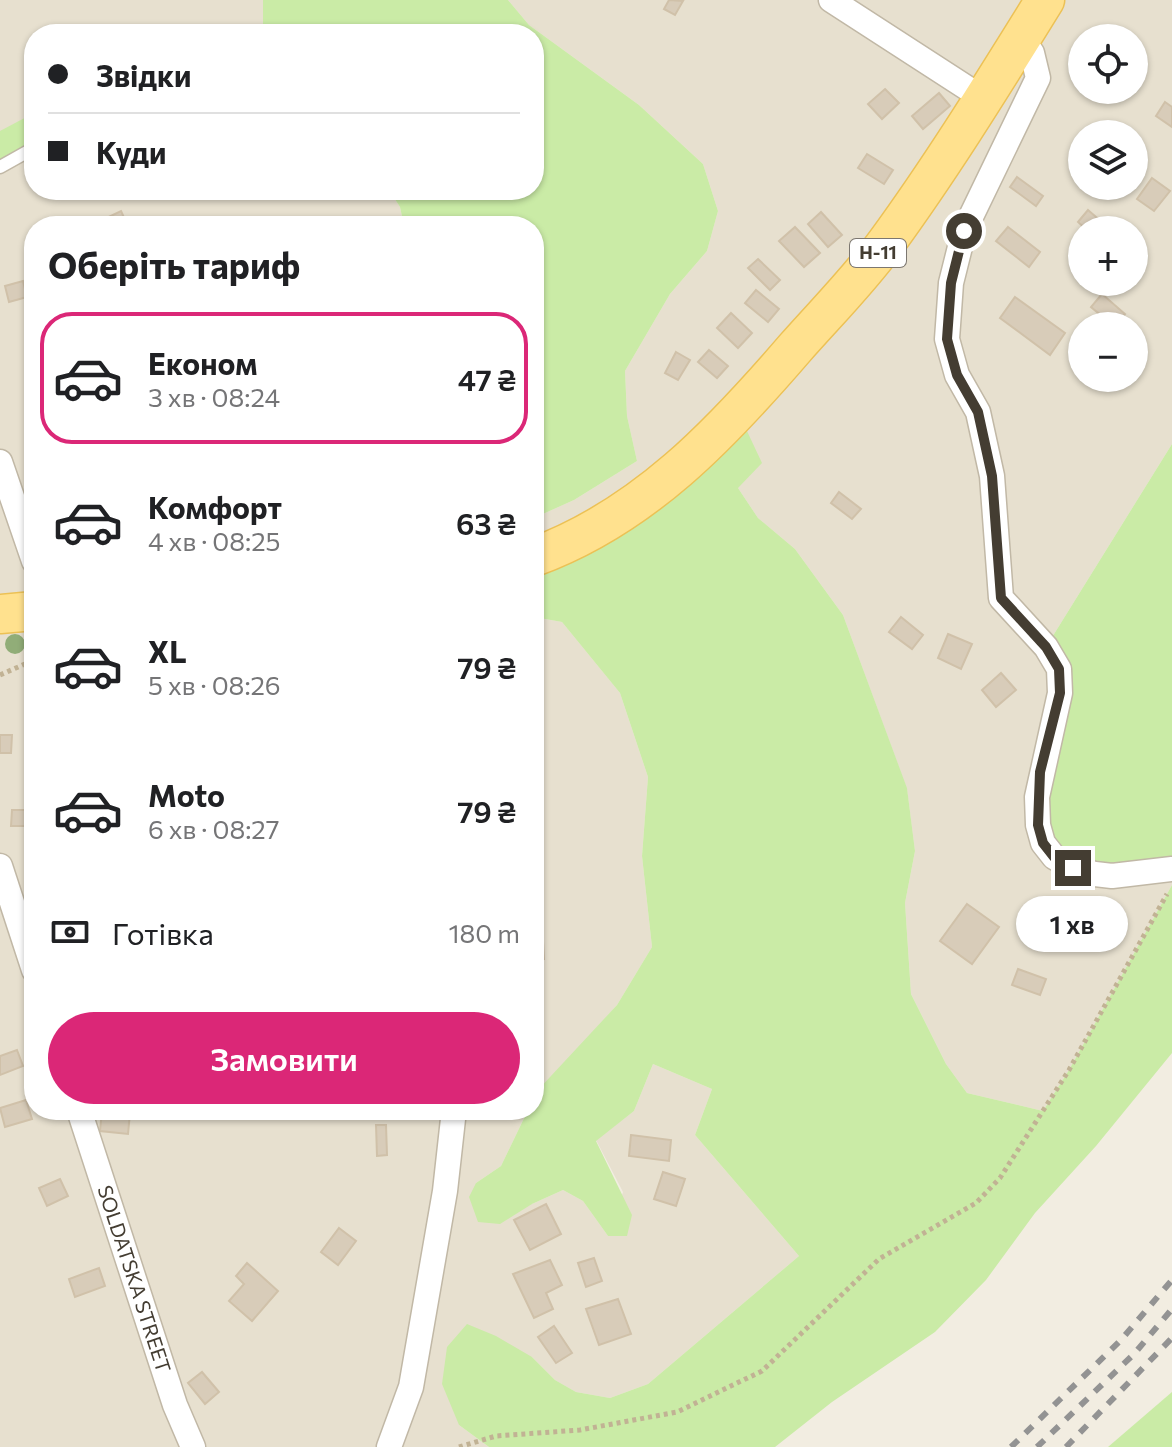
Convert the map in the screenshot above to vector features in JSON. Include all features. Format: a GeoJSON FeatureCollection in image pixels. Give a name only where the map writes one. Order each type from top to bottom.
{"type":"FeatureCollection","features":[{"type":"Feature","properties":{"kind":"main road","name":"Н-11"},"geometry":{"type":"LineString","coordinates":[[544,553],[599,528],[636,505],[739,414],[885,245],[984,99],[1045,0]]}},
{"type":"Feature","properties":{"kind":"main road"},"geometry":{"type":"LineString","coordinates":[[0,614],[24,612]]}},
{"type":"Feature","properties":{"kind":"street"},"geometry":{"type":"LineString","coordinates":[[831,0],[984,99]]}},
{"type":"Feature","properties":{"kind":"street"},"geometry":{"type":"LineString","coordinates":[[1022,38],[1032,53],[1038,78],[964,231],[951,283],[947,339],[957,375],[978,412],[992,476],[1001,598],[1046,647],[1059,669],[1060,693],[1037,797],[1043,843],[1054,857],[1073,868],[1095,874],[1112,876],[1172,869]]}},
{"type":"Feature","properties":{"kind":"street"},"geometry":{"type":"LineString","coordinates":[[0,462],[24,532]]}},
{"type":"Feature","properties":{"kind":"street"},"geometry":{"type":"LineString","coordinates":[[0,866],[24,939]]}},
{"type":"Feature","properties":{"kind":"street","name":"SOLDATSKA STREET"},"geometry":{"type":"LineString","coordinates":[[82,1120],[175,1405],[193,1447]]}},
{"type":"Feature","properties":{"kind":"street"},"geometry":{"type":"LineString","coordinates":[[389,1447],[411,1387],[445,1191],[453,1120]]}},
{"type":"Feature","properties":{"kind":"lane"},"geometry":{"type":"LineString","coordinates":[[0,167],[24,154]]}},
{"type":"Feature","properties":{"kind":"path"},"geometry":{"type":"LineString","coordinates":[[0,675],[24,664]]}},
{"type":"Feature","properties":{"kind":"path"},"geometry":{"type":"LineString","coordinates":[[459,1447],[496,1436],[580,1430],[629,1422],[677,1412],[710,1398],[762,1371],[879,1259],[976,1203],[1000,1178],[1069,1070],[1172,885]]}},
{"type":"Feature","properties":{"kind":"shaded area"},"geometry":{"type":"Polygon","coordinates":[[[0,0],[263,0],[263,24],[24,24],[24,200],[395,200],[402,216],[24,216],[24,1120],[523,1120],[501,1166],[476,1183],[532,1204],[563,1190],[583,1201],[608,1236],[623,1192],[596,1140],[634,1111],[653,1064],[712,1089],[695,1135],[799,1256],[648,1384],[610,1398],[576,1392],[555,1380],[532,1357],[459,1425],[489,1447],[0,1447],[0,0]]]}},
{"type":"Feature","properties":{"kind":"shaded area"},"geometry":{"type":"Polygon","coordinates":[[[508,0],[1172,0],[1172,444],[1046,647],[1172,869],[1172,885],[1043,1111],[967,1093],[946,1064],[911,994],[905,903],[915,851],[907,789],[843,615],[795,549],[758,518],[738,488],[544,554],[544,514],[574,500],[637,461],[627,416],[625,371],[670,294],[707,251],[718,211],[703,164],[639,105],[544,36],[544,24],[528,24],[508,0]]]}},
{"type":"Feature","properties":{"kind":"shaded area"},"geometry":{"type":"Polygon","coordinates":[[[544,619],[562,622],[620,693],[648,777],[642,856],[652,947],[617,1005],[544,1087],[544,619]]]}},
{"type":"Feature","properties":{"kind":"green space"},"geometry":{"type":"Polygon","coordinates":[[[263,0],[508,0],[528,24],[263,24],[263,0]]]}},
{"type":"Feature","properties":{"kind":"green space"},"geometry":{"type":"Polygon","coordinates":[[[544,36],[639,105],[703,164],[718,211],[707,251],[670,294],[625,371],[627,416],[637,461],[574,500],[544,514],[544,216],[402,216],[395,200],[544,200],[544,36]]]}},
{"type":"Feature","properties":{"kind":"green space"},"geometry":{"type":"Polygon","coordinates":[[[24,118],[24,152],[0,163],[0,131],[24,118]]]}},
{"type":"Feature","properties":{"kind":"green space"},"geometry":{"type":"Polygon","coordinates":[[[739,414],[762,463],[738,488],[758,518],[795,549],[843,615],[907,788],[915,851],[905,903],[911,994],[946,1064],[967,1093],[1043,1111],[1172,885],[1172,1053],[1096,1146],[1035,1213],[986,1280],[935,1332],[832,1402],[775,1447],[489,1447],[459,1425],[442,1384],[447,1347],[467,1324],[496,1336],[532,1357],[555,1380],[576,1392],[610,1398],[648,1384],[799,1256],[695,1135],[712,1089],[653,1064],[634,1111],[596,1141],[632,1215],[627,1236],[608,1236],[583,1201],[563,1190],[532,1204],[500,1224],[478,1222],[469,1197],[476,1183],[501,1166],[523,1120],[544,1120],[544,1083],[617,1005],[652,947],[642,856],[648,777],[620,693],[562,622],[544,619],[544,550],[739,414]]]}},
{"type":"Feature","properties":{"kind":"green space"},"geometry":{"type":"Polygon","coordinates":[[[1172,444],[1172,869],[1073,868],[1038,825],[1060,693],[1046,647],[1172,444]]]}},
{"type":"Feature","properties":{"kind":"green space"},"geometry":{"type":"Polygon","coordinates":[[[1172,1392],[1172,1447],[1108,1447],[1172,1392]]]}},
{"type":"Feature","properties":{"kind":"building"},"geometry":{"type":"Polygon","coordinates":[[[669,0],[683,1],[675,15],[664,9],[669,0]]]}},
{"type":"Feature","properties":{"kind":"building"},"geometry":{"type":"Polygon","coordinates":[[[885,89],[899,103],[882,119],[868,104],[885,89]]]}},
{"type":"Feature","properties":{"kind":"building"},"geometry":{"type":"Polygon","coordinates":[[[939,93],[950,106],[923,129],[912,116],[939,93]]]}},
{"type":"Feature","properties":{"kind":"building"},"geometry":{"type":"Polygon","coordinates":[[[1165,102],[1172,107],[1172,127],[1156,116],[1165,102]]]}},
{"type":"Feature","properties":{"kind":"building"},"geometry":{"type":"Polygon","coordinates":[[[867,154],[893,170],[884,184],[858,168],[867,154]]]}},
{"type":"Feature","properties":{"kind":"building"},"geometry":{"type":"Polygon","coordinates":[[[1017,177],[1043,196],[1036,206],[1010,187],[1017,177]]]}},
{"type":"Feature","properties":{"kind":"building"},"geometry":{"type":"Polygon","coordinates":[[[1152,178],[1170,191],[1154,211],[1138,200],[1148,200],[1148,184],[1152,178]]]}},
{"type":"Feature","properties":{"kind":"building"},"geometry":{"type":"Polygon","coordinates":[[[821,212],[842,235],[828,247],[808,224],[821,212]]]}},
{"type":"Feature","properties":{"kind":"building"},"geometry":{"type":"Polygon","coordinates":[[[795,227],[820,253],[804,267],[779,241],[795,227]]]}},
{"type":"Feature","properties":{"kind":"building"},"geometry":{"type":"Polygon","coordinates":[[[1008,227],[1040,252],[1029,267],[996,241],[1008,227]]]}},
{"type":"Feature","properties":{"kind":"building"},"geometry":{"type":"Polygon","coordinates":[[[758,259],[780,280],[770,290],[748,268],[758,259]]]}},
{"type":"Feature","properties":{"kind":"building"},"geometry":{"type":"Polygon","coordinates":[[[23,281],[24,298],[9,302],[5,286],[23,281]]]}},
{"type":"Feature","properties":{"kind":"building"},"geometry":{"type":"Polygon","coordinates":[[[756,290],[779,309],[768,322],[745,303],[756,290]]]}},
{"type":"Feature","properties":{"kind":"building"},"geometry":{"type":"Polygon","coordinates":[[[1100,296],[1104,296],[1123,312],[1097,312],[1091,307],[1100,296]]]}},
{"type":"Feature","properties":{"kind":"building"},"geometry":{"type":"Polygon","coordinates":[[[1015,297],[1065,333],[1050,355],[1000,318],[1015,297]]]}},
{"type":"Feature","properties":{"kind":"building"},"geometry":{"type":"Polygon","coordinates":[[[731,313],[752,333],[738,348],[717,328],[731,313]]]}},
{"type":"Feature","properties":{"kind":"building"},"geometry":{"type":"Polygon","coordinates":[[[709,350],[728,366],[717,378],[698,362],[709,350]]]}},
{"type":"Feature","properties":{"kind":"building"},"geometry":{"type":"Polygon","coordinates":[[[676,352],[690,360],[678,380],[665,373],[676,352]]]}},
{"type":"Feature","properties":{"kind":"building"},"geometry":{"type":"Polygon","coordinates":[[[839,492],[861,509],[852,519],[831,503],[839,492]]]}},
{"type":"Feature","properties":{"kind":"building"},"geometry":{"type":"Polygon","coordinates":[[[901,617],[923,635],[912,649],[889,632],[901,617]]]}},
{"type":"Feature","properties":{"kind":"building"},"geometry":{"type":"Polygon","coordinates":[[[948,634],[972,644],[961,669],[938,658],[948,634]]]}},
{"type":"Feature","properties":{"kind":"building"},"geometry":{"type":"Polygon","coordinates":[[[1001,673],[1016,690],[996,707],[982,690],[1001,673]]]}},
{"type":"Feature","properties":{"kind":"building"},"geometry":{"type":"Polygon","coordinates":[[[0,735],[12,735],[11,753],[0,753],[0,735]]]}},
{"type":"Feature","properties":{"kind":"building"},"geometry":{"type":"Polygon","coordinates":[[[12,810],[24,810],[24,826],[11,826],[12,810]]]}},
{"type":"Feature","properties":{"kind":"building"},"geometry":{"type":"Polygon","coordinates":[[[967,904],[999,927],[972,964],[940,941],[967,904]]]}},
{"type":"Feature","properties":{"kind":"building"},"geometry":{"type":"Polygon","coordinates":[[[1018,969],[1046,979],[1040,995],[1012,985],[1018,969]]]}},
{"type":"Feature","properties":{"kind":"building"},"geometry":{"type":"Polygon","coordinates":[[[17,1050],[23,1066],[0,1075],[0,1056],[17,1050]]]}},
{"type":"Feature","properties":{"kind":"building"},"geometry":{"type":"Polygon","coordinates":[[[24,1101],[24,1120],[29,1120],[5,1127],[0,1108],[24,1101]]]}},
{"type":"Feature","properties":{"kind":"building"},"geometry":{"type":"Polygon","coordinates":[[[101,1120],[129,1120],[128,1134],[100,1131],[101,1120]]]}},
{"type":"Feature","properties":{"kind":"building"},"geometry":{"type":"Polygon","coordinates":[[[376,1125],[386,1125],[387,1155],[377,1156],[376,1125]]]}},
{"type":"Feature","properties":{"kind":"building"},"geometry":{"type":"Polygon","coordinates":[[[631,1135],[671,1140],[669,1161],[629,1156],[631,1135]]]}},
{"type":"Feature","properties":{"kind":"building"},"geometry":{"type":"Polygon","coordinates":[[[663,1172],[685,1179],[676,1206],[654,1199],[663,1172]]]}},
{"type":"Feature","properties":{"kind":"building"},"geometry":{"type":"Polygon","coordinates":[[[60,1179],[68,1196],[47,1206],[39,1188],[60,1179]]]}},
{"type":"Feature","properties":{"kind":"building"},"geometry":{"type":"Polygon","coordinates":[[[546,1204],[561,1234],[530,1250],[514,1220],[546,1204]]]}},
{"type":"Feature","properties":{"kind":"building"},"geometry":{"type":"Polygon","coordinates":[[[339,1228],[356,1241],[338,1265],[321,1252],[339,1228]]]}},
{"type":"Feature","properties":{"kind":"building"},"geometry":{"type":"Polygon","coordinates":[[[594,1258],[602,1281],[586,1287],[578,1263],[594,1258]]]}},
{"type":"Feature","properties":{"kind":"building"},"geometry":{"type":"Polygon","coordinates":[[[550,1260],[562,1285],[546,1293],[553,1309],[534,1318],[513,1274],[550,1260]]]}},
{"type":"Feature","properties":{"kind":"building"},"geometry":{"type":"Polygon","coordinates":[[[247,1263],[278,1291],[252,1321],[229,1301],[244,1284],[236,1276],[247,1263]]]}},
{"type":"Feature","properties":{"kind":"building"},"geometry":{"type":"Polygon","coordinates":[[[99,1268],[105,1286],[75,1297],[69,1279],[99,1268]]]}},
{"type":"Feature","properties":{"kind":"building"},"geometry":{"type":"Polygon","coordinates":[[[618,1299],[631,1334],[599,1345],[586,1309],[618,1299]]]}},
{"type":"Feature","properties":{"kind":"building"},"geometry":{"type":"Polygon","coordinates":[[[554,1326],[572,1353],[556,1363],[538,1337],[554,1326]]]}},
{"type":"Feature","properties":{"kind":"building"},"geometry":{"type":"Polygon","coordinates":[[[202,1372],[219,1392],[205,1404],[188,1383],[202,1372]]]}},
{"type":"Feature","properties":{"kind":"railway"},"geometry":{"type":"LineString","coordinates":[[1011,1447],[1121,1340],[1172,1280]]}},
{"type":"Feature","properties":{"kind":"railway"},"geometry":{"type":"LineString","coordinates":[[1037,1447],[1134,1354],[1172,1309]]}},
{"type":"Feature","properties":{"kind":"railway"},"geometry":{"type":"LineString","coordinates":[[1066,1447],[1172,1338]]}},
{"type":"Feature","properties":{"kind":"route"},"geometry":{"type":"LineString","coordinates":[[964,231],[951,283],[947,339],[957,375],[978,412],[992,476],[1001,598],[1046,647],[1059,669],[1060,693],[1040,772],[1038,825],[1043,843],[1054,857],[1073,868]]}}]}
